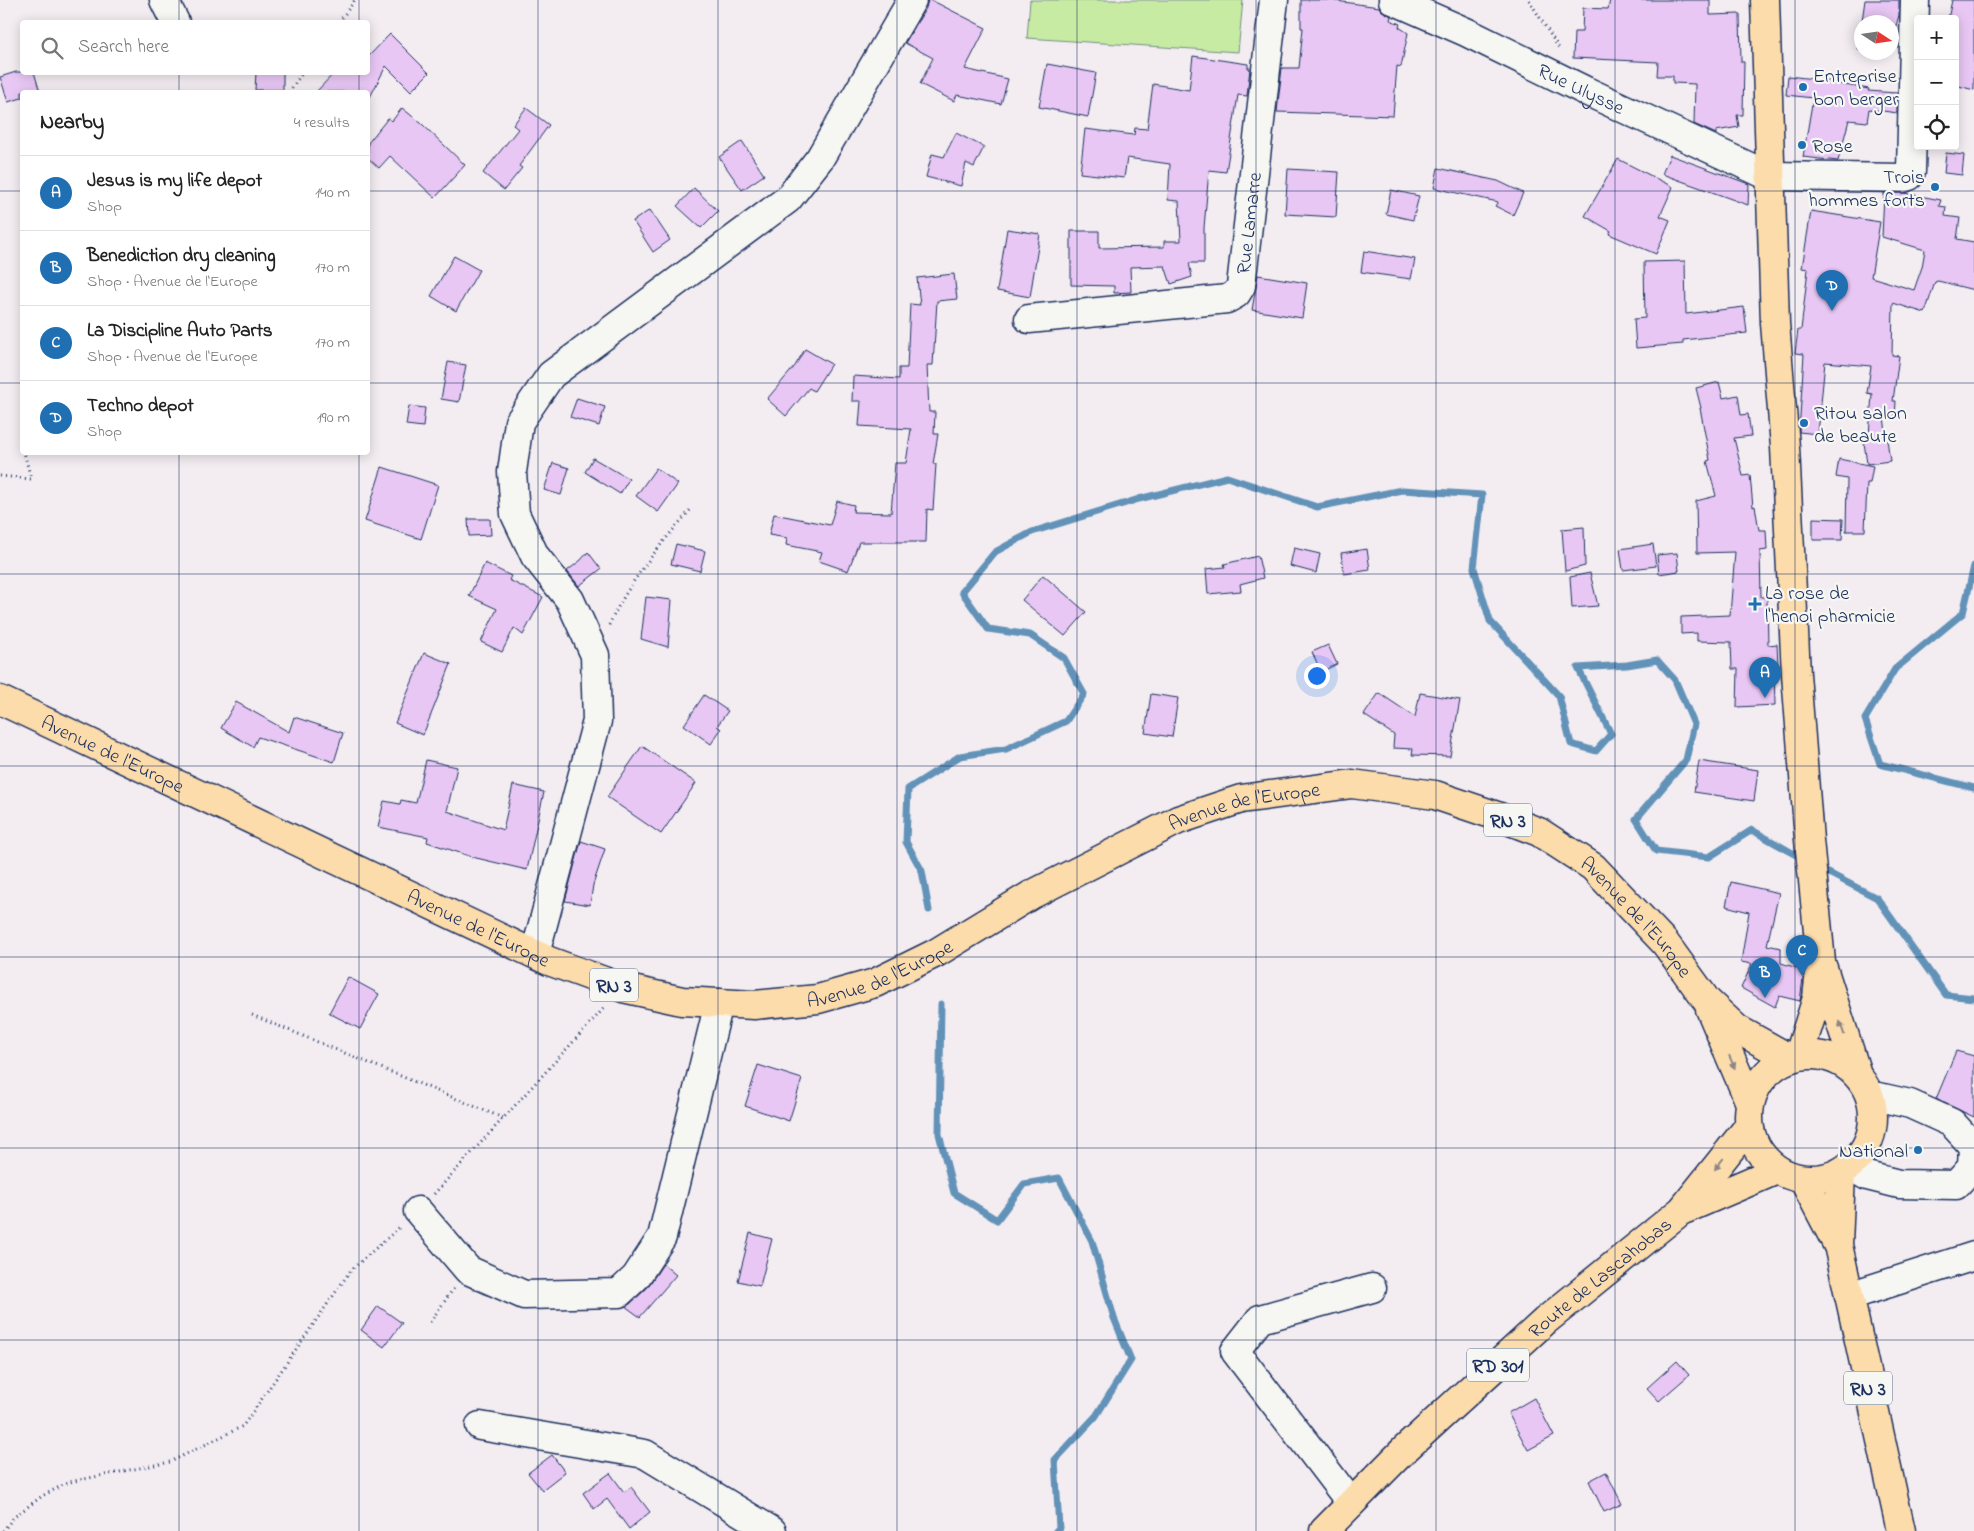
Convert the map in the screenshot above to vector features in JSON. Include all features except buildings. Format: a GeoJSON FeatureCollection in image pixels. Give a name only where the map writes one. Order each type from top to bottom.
{"type":"FeatureCollection","features":[{"type":"Feature","properties":{"kind":"main road"},"geometry":{"type":"LineString","coordinates":[[1765,0],[1775,323],[1785,447],[1796,674],[1821,962],[1816,998],[1794,1056]]}},
{"type":"Feature","properties":{"kind":"main road","name":"Avenue de l'Europe"},"geometry":{"type":"LineString","coordinates":[[0,700],[535,954],[623,988],[682,1001],[754,1004],[818,999],[875,984],[936,953],[1031,895],[1178,820],[1241,799],[1352,784],[1435,795],[1539,832],[1593,867],[1665,943],[1707,1001],[1737,1029],[1794,1056]]}},
{"type":"Feature","properties":{"kind":"main road"},"geometry":{"type":"LineString","coordinates":[[1821,962],[1863,1084],[1874,1120],[1867,1146],[1846,1169],[1823,1179],[1804,1179],[1776,1170],[1758,1151],[1750,1114],[1758,1084],[1771,1069],[1794,1056],[1821,1055],[1840,1061],[1863,1084]]}},
{"type":"Feature","properties":{"kind":"main road","name":"Avenue de l'Europe"},"geometry":{"type":"LineString","coordinates":[[1707,1001],[1750,1114]]}},
{"type":"Feature","properties":{"kind":"main road","name":"Route de Lascahobas"},"geometry":{"type":"LineString","coordinates":[[1324,1531],[1404,1450],[1545,1321],[1682,1210],[1750,1114]]}},
{"type":"Feature","properties":{"kind":"main road","name":"RN 3"},"geometry":{"type":"LineString","coordinates":[[1838,1245],[1846,1169]]}},
{"type":"Feature","properties":{"kind":"main road","name":"Route de Lascahobas"},"geometry":{"type":"LineString","coordinates":[[1682,1210],[1776,1170]]}},
{"type":"Feature","properties":{"kind":"main road","name":"RN 3"},"geometry":{"type":"LineString","coordinates":[[1804,1179],[1838,1245],[1901,1531]]}},
{"type":"Feature","properties":{"kind":"street"},"geometry":{"type":"LineString","coordinates":[[164,0],[174,20]]}},
{"type":"Feature","properties":{"kind":"street"},"geometry":{"type":"LineString","coordinates":[[535,954],[597,721],[595,655],[570,600],[535,556],[515,514],[512,472],[519,422],[552,375],[788,199],[820,158],[912,0]]}},
{"type":"Feature","properties":{"kind":"street","name":"Rue Lamarre"},"geometry":{"type":"LineString","coordinates":[[1029,319],[1227,300],[1236,294],[1241,286],[1274,0]]}},
{"type":"Feature","properties":{"kind":"street","name":"Rue Ulysse"},"geometry":{"type":"LineString","coordinates":[[1393,0],[1466,32],[1586,91],[1769,176]]}},
{"type":"Feature","properties":{"kind":"street"},"geometry":{"type":"LineString","coordinates":[[1769,176],[1903,178],[1909,176],[1911,171],[1915,0]]}},
{"type":"Feature","properties":{"kind":"street"},"geometry":{"type":"LineString","coordinates":[[418,1211],[468,1270],[524,1295],[619,1293],[636,1277],[662,1237],[719,1003]]}},
{"type":"Feature","properties":{"kind":"street"},"geometry":{"type":"LineString","coordinates":[[1846,1169],[1899,1184],[1956,1185],[1972,1167],[1973,1146],[1952,1123],[1863,1084]]}},
{"type":"Feature","properties":{"kind":"street"},"geometry":{"type":"LineString","coordinates":[[1849,1296],[1974,1256]]}},
{"type":"Feature","properties":{"kind":"street"},"geometry":{"type":"LineString","coordinates":[[1351,1503],[1236,1351],[1260,1319],[1372,1288]]}},
{"type":"Feature","properties":{"kind":"street"},"geometry":{"type":"LineString","coordinates":[[480,1426],[645,1454],[772,1531]]}},
{"type":"Feature","properties":{"kind":"path"},"geometry":{"type":"LineString","coordinates":[[340,20],[355,0]]}},
{"type":"Feature","properties":{"kind":"path"},"geometry":{"type":"LineString","coordinates":[[1529,0],[1565,58]]}},
{"type":"Feature","properties":{"kind":"path"},"geometry":{"type":"LineString","coordinates":[[290,90],[302,75]]}},
{"type":"Feature","properties":{"kind":"path"},"geometry":{"type":"LineString","coordinates":[[0,476],[31,478],[25,455]]}},
{"type":"Feature","properties":{"kind":"path"},"geometry":{"type":"LineString","coordinates":[[595,655],[622,598],[650,557],[692,508]]}},
{"type":"Feature","properties":{"kind":"path"},"geometry":{"type":"LineString","coordinates":[[3,1531],[20,1511],[42,1496],[69,1482],[170,1462],[243,1426],[351,1270],[418,1211],[623,988]]}},
{"type":"Feature","properties":{"kind":"path"},"geometry":{"type":"LineString","coordinates":[[252,1015],[503,1118]]}},
{"type":"Feature","properties":{"kind":"path"},"geometry":{"type":"LineString","coordinates":[[430,1322],[468,1270]]}},
{"type":"Feature","properties":{"kind":"green space"},"geometry":{"type":"Polygon","coordinates":[[[1030,0],[1243,0],[1238,52],[1027,38],[1030,0]]]}},
{"type":"Feature","properties":{"kind":"waterway"},"geometry":{"type":"LineString","coordinates":[[929,910],[922,871],[906,842],[908,789],[960,756],[1006,749],[1066,721],[1084,694],[1064,658],[1030,635],[988,629],[962,592],[995,552],[1032,532],[1139,499],[1227,477],[1317,507],[1402,490],[1482,495],[1474,568],[1490,621],[1559,696],[1571,744],[1596,751],[1611,734],[1578,668],[1627,665],[1657,660],[1675,680],[1694,724],[1686,760],[1636,819],[1656,851],[1709,857],[1752,830],[1803,859]]}},
{"type":"Feature","properties":{"kind":"waterway"},"geometry":{"type":"LineString","coordinates":[[1974,566],[1963,613],[1895,669],[1865,719],[1880,764],[1974,788]]}},
{"type":"Feature","properties":{"kind":"waterway"},"geometry":{"type":"LineString","coordinates":[[1819,868],[1877,898],[1946,995],[1974,998]]}},
{"type":"Feature","properties":{"kind":"waterway"},"geometry":{"type":"LineString","coordinates":[[941,1004],[939,1134],[954,1193],[997,1220],[1024,1184],[1059,1178],[1092,1241],[1114,1318],[1131,1360],[1096,1416],[1055,1460],[1059,1528],[1056,1531]]}},
{"type":"Feature","properties":{"kind":"place","name":"Entreprise bon berger"},"geometry":{"type":"Point","coordinates":[1803,87]}},
{"type":"Feature","properties":{"kind":"place","name":"Rose"},"geometry":{"type":"Point","coordinates":[1802,145]}},
{"type":"Feature","properties":{"kind":"place","name":"Trois hommes forts"},"geometry":{"type":"Point","coordinates":[1935,187]}},
{"type":"Feature","properties":{"kind":"place","name":"Techno depot"},"geometry":{"type":"Point","coordinates":[1832,311]}},
{"type":"Feature","properties":{"kind":"place","name":"Ritou salon de beaute"},"geometry":{"type":"Point","coordinates":[1804,423]}},
{"type":"Feature","properties":{"kind":"place","name":"La rose de l'henoi pharmicie"},"geometry":{"type":"Point","coordinates":[1755,604]}},
{"type":"Feature","properties":{"kind":"place","name":"Jesus is my life depot"},"geometry":{"type":"Point","coordinates":[1765,698]}},
{"type":"Feature","properties":{"kind":"place","name":"La Discipline Auto Parts"},"geometry":{"type":"Point","coordinates":[1802,976]}},
{"type":"Feature","properties":{"kind":"place","name":"Benediction dry cleaning"},"geometry":{"type":"Point","coordinates":[1765,998]}},
{"type":"Feature","properties":{"kind":"place","name":"National"},"geometry":{"type":"Point","coordinates":[1918,1150]}}]}
